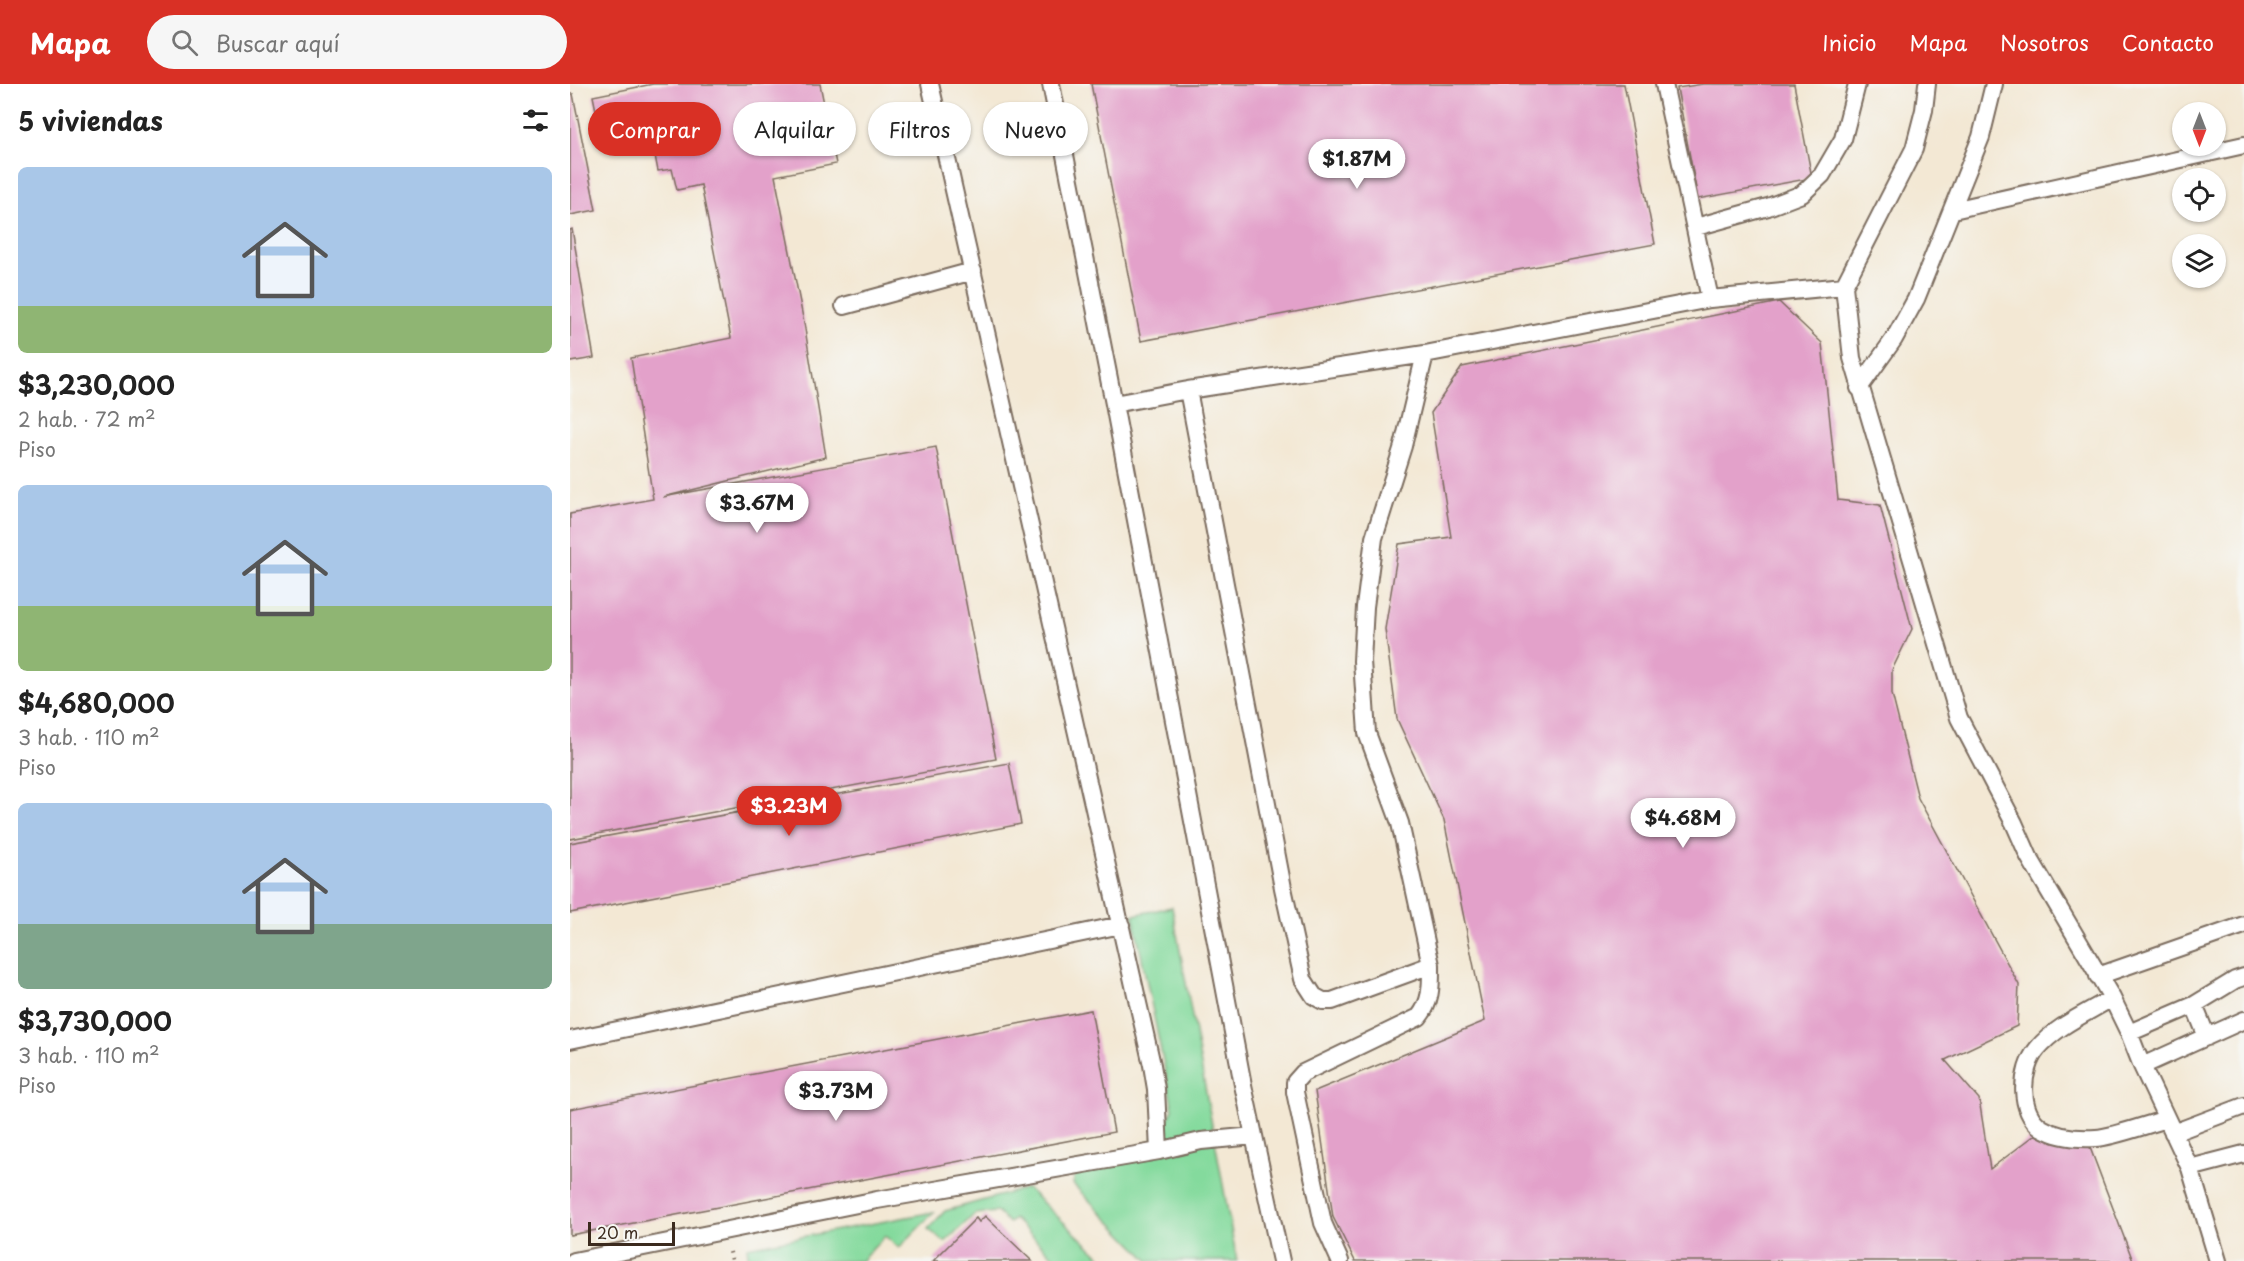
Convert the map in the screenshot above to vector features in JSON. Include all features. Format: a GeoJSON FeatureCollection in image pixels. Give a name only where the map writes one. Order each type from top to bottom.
{"type":"FeatureCollection","features":[{"type":"Feature","properties":{"kind":"lane"},"geometry":{"type":"LineString","coordinates":[[930,84],[1152,1065],[1156,1089],[1159,1151]]}},
{"type":"Feature","properties":{"kind":"lane"},"geometry":{"type":"LineString","coordinates":[[1051,84],[1238,1062],[1281,1261]]}},
{"type":"Feature","properties":{"kind":"lane"},"geometry":{"type":"LineString","coordinates":[[1664,84],[1710,299]]}},
{"type":"Feature","properties":{"kind":"lane"},"geometry":{"type":"LineString","coordinates":[[1696,227],[1768,207],[1802,194],[1822,175],[1843,139],[1857,84]]}},
{"type":"Feature","properties":{"kind":"lane"},"geometry":{"type":"LineString","coordinates":[[1927,84],[1924,110],[1914,149],[1844,286],[1852,358],[1859,388],[1959,718],[2014,823],[2029,857],[2112,998],[2129,1033],[2190,1168],[2218,1261]]}},
{"type":"Feature","properties":{"kind":"lane"},"geometry":{"type":"LineString","coordinates":[[1859,388],[1894,339],[1916,299],[1981,137],[1994,84]]}},
{"type":"Feature","properties":{"kind":"lane"},"geometry":{"type":"LineString","coordinates":[[1953,210],[2244,145]]}},
{"type":"Feature","properties":{"kind":"lane"},"geometry":{"type":"LineString","coordinates":[[844,306],[973,272]]}},
{"type":"Feature","properties":{"kind":"lane"},"geometry":{"type":"LineString","coordinates":[[1114,404],[1188,390],[1425,354],[1710,299],[1844,286]]}},
{"type":"Feature","properties":{"kind":"lane"},"geometry":{"type":"LineString","coordinates":[[1340,1261],[1320,1212],[1295,1092],[1295,1082],[1303,1073],[1419,1017],[1425,1010],[1429,999],[1431,965],[1400,823],[1367,733],[1362,660],[1365,607],[1374,538],[1403,446],[1425,354]]}},
{"type":"Feature","properties":{"kind":"lane"},"geometry":{"type":"LineString","coordinates":[[1188,390],[1283,888],[1303,979],[1314,996],[1323,1001],[1332,1001],[1431,965]]}},
{"type":"Feature","properties":{"kind":"lane"},"geometry":{"type":"LineString","coordinates":[[2098,976],[2244,925]]}},
{"type":"Feature","properties":{"kind":"lane"},"geometry":{"type":"LineString","coordinates":[[570,1040],[1121,926]]}},
{"type":"Feature","properties":{"kind":"lane"},"geometry":{"type":"LineString","coordinates":[[2129,1033],[2194,1005],[2244,977]]}},
{"type":"Feature","properties":{"kind":"lane"},"geometry":{"type":"LineString","coordinates":[[2112,998],[2055,1031],[2037,1049],[2026,1066],[2023,1090],[2032,1119],[2042,1128],[2061,1136],[2097,1138],[2170,1126],[2244,1106]]}},
{"type":"Feature","properties":{"kind":"lane"},"geometry":{"type":"LineString","coordinates":[[2194,1005],[2207,1037]]}},
{"type":"Feature","properties":{"kind":"lane"},"geometry":{"type":"LineString","coordinates":[[2142,1066],[2244,1020]]}},
{"type":"Feature","properties":{"kind":"lane"},"geometry":{"type":"LineString","coordinates":[[574,1261],[877,1200],[1159,1151],[1201,1141],[1254,1136]]}},
{"type":"Feature","properties":{"kind":"lane"},"geometry":{"type":"LineString","coordinates":[[2190,1168],[2244,1154]]}},
{"type":"Feature","properties":{"kind":"green space"},"geometry":{"type":"Polygon","coordinates":[[[1172,907],[1237,1261],[1149,1261],[1073,1184],[1076,1171],[1142,1149],[1163,1129],[1173,1109],[1133,915],[1172,907]]]}},
{"type":"Feature","properties":{"kind":"green space"},"geometry":{"type":"Polygon","coordinates":[[[1027,1188],[1105,1261],[1058,1261],[1014,1219],[1009,1223],[997,1212],[975,1214],[945,1242],[928,1229],[945,1211],[1027,1188]]]}},
{"type":"Feature","properties":{"kind":"green space"},"geometry":{"type":"Polygon","coordinates":[[[934,1212],[899,1248],[885,1236],[861,1261],[749,1261],[747,1247],[934,1212]]]}},
{"type":"Feature","properties":{"kind":"building"},"geometry":{"type":"Polygon","coordinates":[[[653,84],[820,84],[824,102],[733,102],[733,156],[834,156],[836,164],[775,176],[804,323],[826,457],[663,497],[936,447],[996,759],[570,839],[570,514],[653,499],[631,358],[731,338],[701,185],[677,190],[672,169],[658,171],[655,156],[721,156],[721,102],[594,102],[593,96],[653,84]]]}},
{"type":"Feature","properties":{"kind":"building"},"geometry":{"type":"Polygon","coordinates":[[[1091,84],[1624,84],[1655,244],[1141,341],[1091,84]]]}},
{"type":"Feature","properties":{"kind":"building"},"geometry":{"type":"Polygon","coordinates":[[[1703,84],[1794,84],[1812,178],[1698,199],[1677,88],[1703,84]]]}},
{"type":"Feature","properties":{"kind":"building"},"geometry":{"type":"Polygon","coordinates":[[[570,94],[573,94],[596,210],[570,215],[570,94]]]}},
{"type":"Feature","properties":{"kind":"building"},"geometry":{"type":"Polygon","coordinates":[[[572,229],[594,358],[570,362],[570,230],[572,229]]]}},
{"type":"Feature","properties":{"kind":"building"},"geometry":{"type":"Polygon","coordinates":[[[1779,302],[1822,343],[1838,500],[1880,505],[1912,629],[1892,670],[1892,694],[1918,798],[2019,985],[2017,1026],[1945,1060],[1979,1099],[1990,1169],[2035,1135],[2089,1145],[2133,1261],[1355,1261],[1333,1217],[1315,1091],[1485,1021],[1444,820],[1397,719],[1385,629],[1399,544],[1451,537],[1431,413],[1462,367],[1779,302]]]}},
{"type":"Feature","properties":{"kind":"building"},"geometry":{"type":"Polygon","coordinates":[[[1009,763],[1021,824],[570,913],[570,843],[1009,763]]]}},
{"type":"Feature","properties":{"kind":"building"},"geometry":{"type":"Polygon","coordinates":[[[1091,1010],[1114,1132],[570,1235],[570,1109],[1091,1010]]]}},
{"type":"Feature","properties":{"kind":"building"},"geometry":{"type":"Polygon","coordinates":[[[985,1216],[1032,1261],[933,1261],[976,1218],[979,1222],[985,1216]]]}}]}
